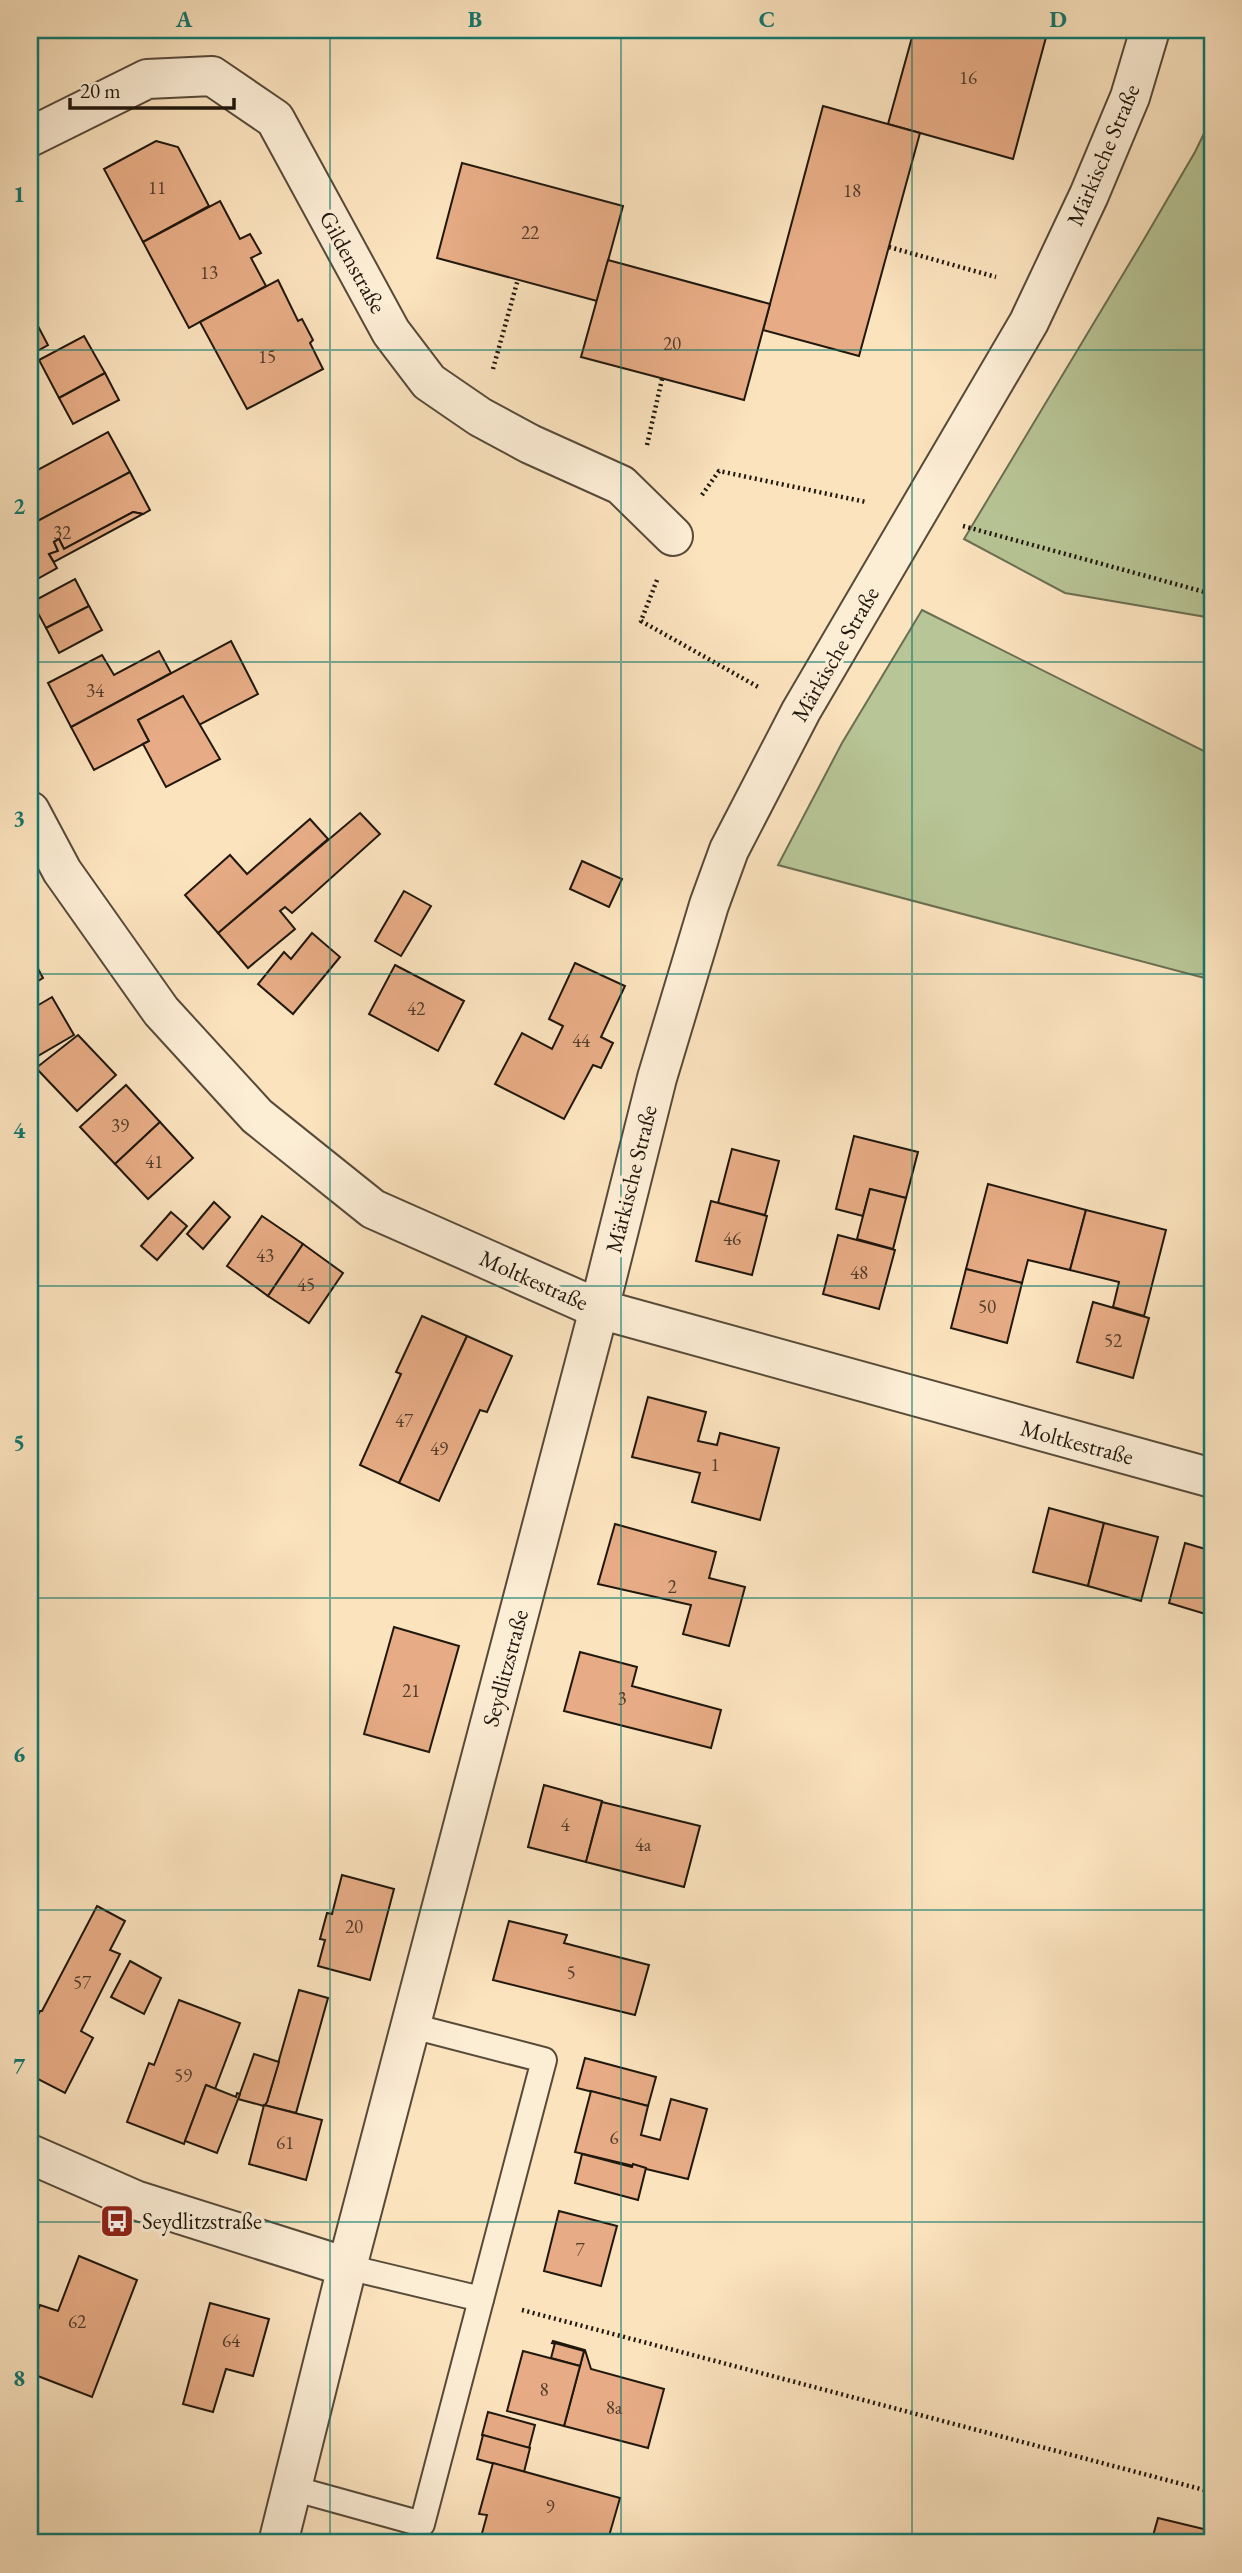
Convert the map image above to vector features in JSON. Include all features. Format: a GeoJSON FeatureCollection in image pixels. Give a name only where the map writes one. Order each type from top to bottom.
{"type":"FeatureCollection","features":[{"type":"Feature","properties":{"kind":"street","name":"Märkische Straße"},"geometry":{"type":"LineString","coordinates":[[599,1309],[657,1078],[729,849],[801,711],[1029,322],[1100,170],[1130,97],[1150,30]]}},
{"type":"Feature","properties":{"kind":"street","name":"Gildenstraße"},"geometry":{"type":"LineString","coordinates":[[30,137],[147,79],[212,76],[275,119],[391,332],[429,382],[480,417],[530,444],[621,485],[673,536]]}},
{"type":"Feature","properties":{"kind":"street","name":"Moltkestraße"},"geometry":{"type":"LineString","coordinates":[[30,811],[62,871],[161,1011],[257,1116],[373,1209],[599,1309],[1212,1478]]}},
{"type":"Feature","properties":{"kind":"street","name":"Seydlitzstraße"},"geometry":{"type":"LineString","coordinates":[[278,2543],[347,2267],[599,1309]]}},
{"type":"Feature","properties":{"kind":"street"},"geometry":{"type":"LineString","coordinates":[[30,2154],[135,2200],[347,2267]]}},
{"type":"Feature","properties":{"kind":"lane"},"geometry":{"type":"LineString","coordinates":[[292,2488],[422,2524],[544,2060],[412,2026]]}},
{"type":"Feature","properties":{"kind":"lane"},"geometry":{"type":"LineString","coordinates":[[347,2267],[481,2300]]}},
{"type":"Feature","properties":{"kind":"path"},"geometry":{"type":"LineString","coordinates":[[889,247],[1043,289]]}},
{"type":"Feature","properties":{"kind":"path"},"geometry":{"type":"LineString","coordinates":[[480,417],[518,279]]}},
{"type":"Feature","properties":{"kind":"path"},"geometry":{"type":"LineString","coordinates":[[481,2300],[1212,2492]]}},
{"type":"Feature","properties":{"kind":"green space"},"geometry":{"type":"Polygon","coordinates":[[[1212,117],[1212,618],[1065,593],[964,539],[1143,241],[1195,152],[1212,117]]]}},
{"type":"Feature","properties":{"kind":"green space"},"geometry":{"type":"Polygon","coordinates":[[[922,610],[1212,755],[1212,980],[778,865],[842,743],[922,610]]]}},
{"type":"Feature","properties":{"kind":"building"},"geometry":{"type":"Polygon","coordinates":[[[30,30],[52,30],[30,42],[30,30]]]}},
{"type":"Feature","properties":{"kind":"building"},"geometry":{"type":"Polygon","coordinates":[[[914,30],[1048,30],[1013,159],[888,124],[914,30]]]}},
{"type":"Feature","properties":{"kind":"building"},"geometry":{"type":"Polygon","coordinates":[[[823,106],[920,133],[859,356],[763,330],[823,106]]]}},
{"type":"Feature","properties":{"kind":"building"},"geometry":{"type":"Polygon","coordinates":[[[156,141],[178,147],[209,206],[143,242],[104,169],[156,141]]]}},
{"type":"Feature","properties":{"kind":"building"},"geometry":{"type":"Polygon","coordinates":[[[462,163],[623,206],[597,301],[437,258],[462,163]]]}},
{"type":"Feature","properties":{"kind":"building"},"geometry":{"type":"Polygon","coordinates":[[[220,201],[240,239],[250,234],[261,253],[251,258],[266,286],[189,328],[143,242],[220,201]]]}},
{"type":"Feature","properties":{"kind":"building"},"geometry":{"type":"Polygon","coordinates":[[[608,260],[770,304],[744,400],[581,357],[608,260]]]}},
{"type":"Feature","properties":{"kind":"building"},"geometry":{"type":"Polygon","coordinates":[[[278,280],[298,321],[302,319],[313,340],[310,343],[323,369],[247,409],[200,322],[278,280]]]}},
{"type":"Feature","properties":{"kind":"building"},"geometry":{"type":"Polygon","coordinates":[[[30,311],[48,345],[30,355],[30,311]]]}},
{"type":"Feature","properties":{"kind":"building"},"geometry":{"type":"Polygon","coordinates":[[[84,336],[105,373],[59,398],[39,360],[84,336]]]}},
{"type":"Feature","properties":{"kind":"building"},"geometry":{"type":"Polygon","coordinates":[[[105,373],[119,400],[73,424],[59,398],[105,373]]]}},
{"type":"Feature","properties":{"kind":"building"},"geometry":{"type":"Polygon","coordinates":[[[108,432],[130,472],[30,525],[30,474],[108,432]]]}},
{"type":"Feature","properties":{"kind":"building"},"geometry":{"type":"Polygon","coordinates":[[[130,472],[150,510],[143,514],[133,512],[64,549],[59,539],[54,542],[58,551],[49,554],[57,568],[30,583],[30,525],[130,472]]]}},
{"type":"Feature","properties":{"kind":"building"},"geometry":{"type":"Polygon","coordinates":[[[133,512],[143,514],[54,562],[49,554],[58,551],[54,542],[59,539],[64,549],[133,512]]]}},
{"type":"Feature","properties":{"kind":"building"},"geometry":{"type":"Polygon","coordinates":[[[75,579],[89,606],[46,628],[32,602],[75,579]]]}},
{"type":"Feature","properties":{"kind":"building"},"geometry":{"type":"Polygon","coordinates":[[[89,606],[102,630],[59,653],[46,628],[89,606]]]}},
{"type":"Feature","properties":{"kind":"building"},"geometry":{"type":"Polygon","coordinates":[[[231,641],[258,694],[199,725],[183,696],[138,720],[149,741],[94,770],[71,727],[231,641]]]}},
{"type":"Feature","properties":{"kind":"building"},"geometry":{"type":"Polygon","coordinates":[[[159,651],[171,673],[71,727],[48,683],[102,655],[114,675],[159,651]]]}},
{"type":"Feature","properties":{"kind":"building"},"geometry":{"type":"Polygon","coordinates":[[[183,696],[220,759],[166,787],[143,744],[149,741],[138,720],[183,696]]]}},
{"type":"Feature","properties":{"kind":"building"},"geometry":{"type":"Polygon","coordinates":[[[360,813],[380,834],[292,913],[285,907],[280,911],[295,929],[248,968],[218,933],[360,813]]]}},
{"type":"Feature","properties":{"kind":"building"},"geometry":{"type":"Polygon","coordinates":[[[310,819],[328,839],[218,933],[185,895],[230,855],[247,874],[310,819]]]}},
{"type":"Feature","properties":{"kind":"building"},"geometry":{"type":"Polygon","coordinates":[[[582,861],[622,879],[609,907],[570,889],[582,861]]]}},
{"type":"Feature","properties":{"kind":"building"},"geometry":{"type":"Polygon","coordinates":[[[404,891],[431,906],[401,956],[375,941],[404,891]]]}},
{"type":"Feature","properties":{"kind":"building"},"geometry":{"type":"Polygon","coordinates":[[[312,933],[340,957],[293,1014],[258,984],[284,952],[291,959],[312,933]]]}},
{"type":"Feature","properties":{"kind":"building"},"geometry":{"type":"Polygon","coordinates":[[[30,954],[43,978],[30,986],[30,954]]]}},
{"type":"Feature","properties":{"kind":"building"},"geometry":{"type":"Polygon","coordinates":[[[575,963],[625,986],[601,1037],[613,1043],[601,1068],[593,1065],[564,1119],[495,1084],[522,1033],[552,1049],[563,1026],[549,1019],[575,963]]]}},
{"type":"Feature","properties":{"kind":"building"},"geometry":{"type":"Polygon","coordinates":[[[395,965],[464,1001],[438,1051],[369,1014],[395,965]]]}},
{"type":"Feature","properties":{"kind":"building"},"geometry":{"type":"Polygon","coordinates":[[[52,997],[74,1035],[36,1057],[30,1045],[30,1010],[52,997]]]}},
{"type":"Feature","properties":{"kind":"building"},"geometry":{"type":"Polygon","coordinates":[[[78,1035],[116,1075],[77,1111],[36,1068],[78,1035]]]}},
{"type":"Feature","properties":{"kind":"building"},"geometry":{"type":"Polygon","coordinates":[[[126,1085],[160,1122],[115,1164],[80,1127],[126,1085]]]}},
{"type":"Feature","properties":{"kind":"building"},"geometry":{"type":"Polygon","coordinates":[[[160,1122],[193,1158],[148,1199],[115,1164],[160,1122]]]}},
{"type":"Feature","properties":{"kind":"building"},"geometry":{"type":"Polygon","coordinates":[[[854,1136],[918,1152],[906,1198],[870,1189],[863,1216],[836,1209],[854,1136]]]}},
{"type":"Feature","properties":{"kind":"building"},"geometry":{"type":"Polygon","coordinates":[[[732,1149],[779,1161],[765,1215],[718,1203],[732,1149]]]}},
{"type":"Feature","properties":{"kind":"building"},"geometry":{"type":"Polygon","coordinates":[[[988,1184],[1086,1210],[1070,1270],[1028,1260],[1022,1283],[966,1269],[988,1184]]]}},
{"type":"Feature","properties":{"kind":"building"},"geometry":{"type":"Polygon","coordinates":[[[870,1189],[906,1198],[893,1249],[857,1239],[870,1189]]]}},
{"type":"Feature","properties":{"kind":"building"},"geometry":{"type":"Polygon","coordinates":[[[711,1201],[767,1216],[752,1275],[696,1261],[711,1201]]]}},
{"type":"Feature","properties":{"kind":"building"},"geometry":{"type":"Polygon","coordinates":[[[214,1202],[230,1217],[203,1249],[187,1234],[214,1202]]]}},
{"type":"Feature","properties":{"kind":"building"},"geometry":{"type":"Polygon","coordinates":[[[1086,1210],[1166,1230],[1144,1316],[1113,1307],[1119,1282],[1070,1270],[1086,1210]]]}},
{"type":"Feature","properties":{"kind":"building"},"geometry":{"type":"Polygon","coordinates":[[[171,1212],[187,1226],[157,1260],[141,1246],[171,1212]]]}},
{"type":"Feature","properties":{"kind":"building"},"geometry":{"type":"Polygon","coordinates":[[[262,1216],[303,1244],[268,1296],[227,1266],[262,1216]]]}},
{"type":"Feature","properties":{"kind":"building"},"geometry":{"type":"Polygon","coordinates":[[[838,1235],[895,1250],[879,1309],[823,1294],[838,1235]]]}},
{"type":"Feature","properties":{"kind":"building"},"geometry":{"type":"Polygon","coordinates":[[[303,1244],[343,1273],[309,1323],[268,1296],[303,1244]]]}},
{"type":"Feature","properties":{"kind":"building"},"geometry":{"type":"Polygon","coordinates":[[[966,1269],[1022,1283],[1007,1343],[951,1328],[966,1269]]]}},
{"type":"Feature","properties":{"kind":"building"},"geometry":{"type":"Polygon","coordinates":[[[1093,1302],[1149,1318],[1133,1378],[1077,1362],[1093,1302]]]}},
{"type":"Feature","properties":{"kind":"building"},"geometry":{"type":"Polygon","coordinates":[[[422,1316],[467,1336],[399,1483],[360,1465],[401,1374],[396,1372],[422,1316]]]}},
{"type":"Feature","properties":{"kind":"building"},"geometry":{"type":"Polygon","coordinates":[[[467,1336],[512,1356],[487,1412],[480,1410],[439,1501],[399,1483],[467,1336]]]}},
{"type":"Feature","properties":{"kind":"building"},"geometry":{"type":"Polygon","coordinates":[[[1212,1366],[1212,1400],[1204,1398],[1212,1366]]]}},
{"type":"Feature","properties":{"kind":"building"},"geometry":{"type":"Polygon","coordinates":[[[648,1397],[706,1412],[698,1441],[717,1445],[720,1433],[779,1448],[760,1520],[692,1502],[700,1473],[632,1457],[648,1397]]]}},
{"type":"Feature","properties":{"kind":"building"},"geometry":{"type":"Polygon","coordinates":[[[1049,1508],[1104,1523],[1088,1586],[1033,1572],[1049,1508]]]}},
{"type":"Feature","properties":{"kind":"building"},"geometry":{"type":"Polygon","coordinates":[[[1104,1523],[1158,1537],[1141,1601],[1088,1586],[1104,1523]]]}},
{"type":"Feature","properties":{"kind":"building"},"geometry":{"type":"Polygon","coordinates":[[[615,1524],[716,1552],[709,1578],[745,1587],[729,1646],[683,1634],[691,1605],[598,1584],[615,1524]]]}},
{"type":"Feature","properties":{"kind":"building"},"geometry":{"type":"Polygon","coordinates":[[[1185,1543],[1212,1551],[1212,1616],[1169,1603],[1185,1543]]]}},
{"type":"Feature","properties":{"kind":"building"},"geometry":{"type":"Polygon","coordinates":[[[394,1627],[459,1646],[429,1752],[364,1734],[394,1627]]]}},
{"type":"Feature","properties":{"kind":"building"},"geometry":{"type":"Polygon","coordinates":[[[580,1652],[637,1667],[632,1686],[721,1710],[711,1748],[564,1711],[580,1652]]]}},
{"type":"Feature","properties":{"kind":"building"},"geometry":{"type":"Polygon","coordinates":[[[544,1785],[602,1801],[586,1862],[528,1847],[544,1785]]]}},
{"type":"Feature","properties":{"kind":"building"},"geometry":{"type":"Polygon","coordinates":[[[602,1802],[700,1826],[684,1887],[586,1862],[602,1802]]]}},
{"type":"Feature","properties":{"kind":"building"},"geometry":{"type":"Polygon","coordinates":[[[342,1875],[394,1889],[370,1980],[318,1966],[325,1940],[320,1939],[327,1913],[332,1914],[342,1875]]]}},
{"type":"Feature","properties":{"kind":"building"},"geometry":{"type":"Polygon","coordinates":[[[97,1906],[125,1921],[110,1950],[120,1954],[81,2031],[93,2038],[65,2093],[30,2075],[30,2031],[97,1906]]]}},
{"type":"Feature","properties":{"kind":"building"},"geometry":{"type":"Polygon","coordinates":[[[509,1921],[567,1935],[564,1943],[649,1965],[635,2015],[493,1980],[509,1921]]]}},
{"type":"Feature","properties":{"kind":"building"},"geometry":{"type":"Polygon","coordinates":[[[130,1961],[161,1978],[144,2014],[111,1997],[130,1961]]]}},
{"type":"Feature","properties":{"kind":"building"},"geometry":{"type":"Polygon","coordinates":[[[299,1990],[328,1998],[296,2113],[264,2105],[299,1990]]]}},
{"type":"Feature","properties":{"kind":"building"},"geometry":{"type":"Polygon","coordinates":[[[179,2000],[240,2023],[215,2089],[206,2085],[184,2144],[127,2122],[149,2063],[154,2065],[179,2000]]]}},
{"type":"Feature","properties":{"kind":"building"},"geometry":{"type":"Polygon","coordinates":[[[254,2054],[279,2062],[264,2106],[238,2099],[254,2054]]]}},
{"type":"Feature","properties":{"kind":"building"},"geometry":{"type":"Polygon","coordinates":[[[585,2058],[656,2077],[648,2106],[577,2088],[585,2058]]]}},
{"type":"Feature","properties":{"kind":"building"},"geometry":{"type":"Polygon","coordinates":[[[206,2085],[236,2097],[237,2093],[240,2094],[217,2153],[185,2141],[206,2085]]]}},
{"type":"Feature","properties":{"kind":"building"},"geometry":{"type":"Polygon","coordinates":[[[591,2091],[648,2106],[641,2135],[660,2140],[671,2099],[707,2109],[688,2179],[575,2152],[591,2091]]]}},
{"type":"Feature","properties":{"kind":"building"},"geometry":{"type":"Polygon","coordinates":[[[264,2105],[322,2120],[306,2180],[249,2164],[264,2105]]]}},
{"type":"Feature","properties":{"kind":"building"},"geometry":{"type":"Polygon","coordinates":[[[582,2154],[646,2168],[638,2200],[575,2183],[582,2154]]]}},
{"type":"Feature","properties":{"kind":"building"},"geometry":{"type":"Polygon","coordinates":[[[559,2211],[617,2226],[601,2286],[544,2271],[559,2211]]]}},
{"type":"Feature","properties":{"kind":"building"},"geometry":{"type":"Polygon","coordinates":[[[79,2256],[137,2280],[92,2397],[30,2373],[30,2331],[40,2305],[58,2311],[79,2256]]]}},
{"type":"Feature","properties":{"kind":"building"},"geometry":{"type":"Polygon","coordinates":[[[210,2303],[269,2319],[253,2376],[226,2369],[213,2412],[183,2404],[210,2303]]]}},
{"type":"Feature","properties":{"kind":"building"},"geometry":{"type":"Polygon","coordinates":[[[553,2341],[585,2350],[591,2369],[664,2389],[648,2448],[564,2426],[584,2351],[552,2343],[553,2341]]]}},
{"type":"Feature","properties":{"kind":"building"},"geometry":{"type":"Polygon","coordinates":[[[555,2343],[584,2351],[580,2366],[551,2358],[555,2343]]]}},
{"type":"Feature","properties":{"kind":"building"},"geometry":{"type":"Polygon","coordinates":[[[523,2351],[580,2366],[564,2426],[507,2411],[523,2351]]]}},
{"type":"Feature","properties":{"kind":"building"},"geometry":{"type":"Polygon","coordinates":[[[488,2412],[535,2425],[529,2448],[482,2435],[488,2412]]]}},
{"type":"Feature","properties":{"kind":"building"},"geometry":{"type":"Polygon","coordinates":[[[483,2435],[530,2448],[524,2472],[477,2459],[483,2435]]]}},
{"type":"Feature","properties":{"kind":"building"},"geometry":{"type":"Polygon","coordinates":[[[493,2463],[620,2498],[607,2543],[505,2543],[481,2537],[487,2515],[479,2514],[493,2463]]]}},
{"type":"Feature","properties":{"kind":"building"},"geometry":{"type":"Polygon","coordinates":[[[1158,2518],[1212,2531],[1212,2543],[1151,2543],[1158,2518]]]}},
{"type":"Feature","properties":{"kind":"building"},"geometry":{"type":"Polygon","coordinates":[[[481,2537],[505,2543],[479,2543],[481,2537]]]}},
{"type":"Feature","properties":{"kind":"place","name":"Seydlitzstraße"},"geometry":{"type":"Point","coordinates":[117,2221]}}]}
